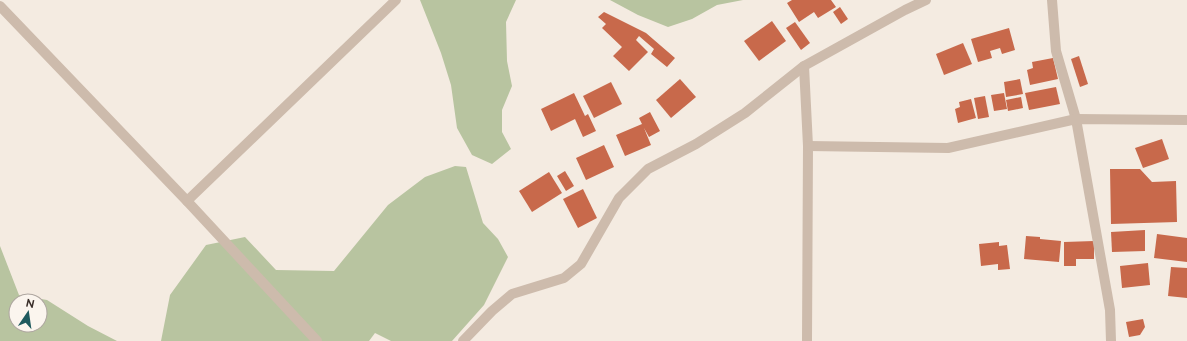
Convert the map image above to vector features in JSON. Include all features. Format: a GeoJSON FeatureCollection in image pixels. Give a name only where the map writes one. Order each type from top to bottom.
{"type":"FeatureCollection","features":[{"type":"Feature","properties":{"kind":"street"},"geometry":{"type":"LineString","coordinates":[[187,201],[396,0]]}},
{"type":"Feature","properties":{"kind":"street"},"geometry":{"type":"LineString","coordinates":[[463,341],[492,311],[512,294],[564,278],[581,264],[618,198],[648,169],[696,144],[745,113],[804,66],[926,0]]}},
{"type":"Feature","properties":{"kind":"street"},"geometry":{"type":"LineString","coordinates":[[1052,0],[1056,50],[1076,119],[1110,310],[1111,341]]}},
{"type":"Feature","properties":{"kind":"street"},"geometry":{"type":"LineString","coordinates":[[0,6],[187,201],[317,341]]}},
{"type":"Feature","properties":{"kind":"street"},"geometry":{"type":"LineString","coordinates":[[804,66],[808,146],[807,341]]}},
{"type":"Feature","properties":{"kind":"street"},"geometry":{"type":"LineString","coordinates":[[808,146],[948,148],[1076,119],[1187,120]]}},
{"type":"Feature","properties":{"kind":"green space"},"geometry":{"type":"Polygon","coordinates":[[[420,0],[516,0],[506,22],[507,61],[512,86],[502,110],[502,132],[511,149],[492,164],[472,155],[457,128],[451,85],[441,53],[420,0]]]}},
{"type":"Feature","properties":{"kind":"green space"},"geometry":{"type":"Polygon","coordinates":[[[610,0],[743,0],[717,5],[692,19],[668,27],[638,15],[610,0]]]}},
{"type":"Feature","properties":{"kind":"green space"},"geometry":{"type":"Polygon","coordinates":[[[455,166],[466,167],[483,223],[498,239],[508,257],[484,305],[452,341],[391,341],[375,333],[369,341],[161,341],[170,295],[206,245],[245,237],[276,270],[334,271],[388,205],[425,177],[455,166]]]}},
{"type":"Feature","properties":{"kind":"green space"},"geometry":{"type":"Polygon","coordinates":[[[0,246],[18,293],[8,293],[8,333],[48,333],[48,301],[88,326],[117,341],[0,341],[0,246]]]}},
{"type":"Feature","properties":{"kind":"building"},"geometry":{"type":"Polygon","coordinates":[[[792,0],[831,0],[836,7],[818,18],[814,12],[799,22],[787,3],[792,0]]]}},
{"type":"Feature","properties":{"kind":"building"},"geometry":{"type":"Polygon","coordinates":[[[840,7],[848,19],[841,24],[833,12],[840,7]]]}},
{"type":"Feature","properties":{"kind":"building"},"geometry":{"type":"Polygon","coordinates":[[[604,12],[646,33],[675,58],[667,67],[651,54],[654,49],[639,36],[636,40],[648,52],[629,71],[613,56],[622,47],[602,28],[606,24],[598,17],[604,12]]]}},
{"type":"Feature","properties":{"kind":"building"},"geometry":{"type":"Polygon","coordinates":[[[772,21],[786,41],[759,61],[744,41],[772,21]]]}},
{"type":"Feature","properties":{"kind":"building"},"geometry":{"type":"Polygon","coordinates":[[[795,22],[810,43],[801,50],[786,28],[795,22]]]}},
{"type":"Feature","properties":{"kind":"building"},"geometry":{"type":"Polygon","coordinates":[[[1009,28],[1015,50],[1002,54],[1000,48],[990,51],[992,58],[978,62],[971,39],[1009,28]]]}},
{"type":"Feature","properties":{"kind":"building"},"geometry":{"type":"Polygon","coordinates":[[[963,43],[972,64],[944,75],[936,54],[963,43]]]}},
{"type":"Feature","properties":{"kind":"building"},"geometry":{"type":"Polygon","coordinates":[[[1079,56],[1088,84],[1080,87],[1071,59],[1079,56]]]}},
{"type":"Feature","properties":{"kind":"building"},"geometry":{"type":"Polygon","coordinates":[[[1053,58],[1058,79],[1030,85],[1027,70],[1033,68],[1032,62],[1053,58]]]}},
{"type":"Feature","properties":{"kind":"building"},"geometry":{"type":"Polygon","coordinates":[[[680,79],[696,97],[671,118],[656,100],[680,79]]]}},
{"type":"Feature","properties":{"kind":"building"},"geometry":{"type":"Polygon","coordinates":[[[1020,79],[1023,94],[1006,97],[1004,82],[1020,79]]]}},
{"type":"Feature","properties":{"kind":"building"},"geometry":{"type":"Polygon","coordinates":[[[611,82],[622,104],[594,118],[583,96],[611,82]]]}},
{"type":"Feature","properties":{"kind":"building"},"geometry":{"type":"Polygon","coordinates":[[[1056,87],[1060,104],[1029,110],[1025,93],[1056,87]]]}},
{"type":"Feature","properties":{"kind":"building"},"geometry":{"type":"Polygon","coordinates":[[[574,93],[585,116],[588,114],[596,131],[583,137],[575,119],[551,131],[541,109],[574,93]]]}},
{"type":"Feature","properties":{"kind":"building"},"geometry":{"type":"Polygon","coordinates":[[[1004,93],[1007,109],[994,111],[991,95],[1004,93]]]}},
{"type":"Feature","properties":{"kind":"building"},"geometry":{"type":"Polygon","coordinates":[[[985,96],[989,117],[978,119],[974,98],[985,96]]]}},
{"type":"Feature","properties":{"kind":"building"},"geometry":{"type":"Polygon","coordinates":[[[1021,97],[1023,108],[1008,111],[1006,100],[1021,97]]]}},
{"type":"Feature","properties":{"kind":"building"},"geometry":{"type":"Polygon","coordinates":[[[971,99],[976,118],[958,123],[955,109],[960,107],[959,102],[971,99]]]}},
{"type":"Feature","properties":{"kind":"building"},"geometry":{"type":"Polygon","coordinates":[[[650,112],[660,131],[649,137],[644,128],[651,145],[625,156],[616,135],[642,124],[639,118],[650,112]]]}},
{"type":"Feature","properties":{"kind":"building"},"geometry":{"type":"Polygon","coordinates":[[[1162,139],[1169,159],[1143,168],[1135,148],[1162,139]]]}},
{"type":"Feature","properties":{"kind":"building"},"geometry":{"type":"Polygon","coordinates":[[[604,145],[614,167],[586,180],[576,158],[604,145]]]}},
{"type":"Feature","properties":{"kind":"building"},"geometry":{"type":"Polygon","coordinates":[[[1110,169],[1140,169],[1152,182],[1176,181],[1177,222],[1111,224],[1110,169]]]}},
{"type":"Feature","properties":{"kind":"building"},"geometry":{"type":"Polygon","coordinates":[[[565,171],[574,186],[566,191],[557,176],[565,171]]]}},
{"type":"Feature","properties":{"kind":"building"},"geometry":{"type":"Polygon","coordinates":[[[549,172],[562,193],[532,212],[519,191],[549,172]]]}},
{"type":"Feature","properties":{"kind":"building"},"geometry":{"type":"Polygon","coordinates":[[[583,189],[597,218],[578,228],[563,199],[583,189]]]}},
{"type":"Feature","properties":{"kind":"building"},"geometry":{"type":"Polygon","coordinates":[[[1145,230],[1145,251],[1112,252],[1111,232],[1145,230]]]}},
{"type":"Feature","properties":{"kind":"building"},"geometry":{"type":"Polygon","coordinates":[[[1157,234],[1187,238],[1187,262],[1154,258],[1157,234]]]}},
{"type":"Feature","properties":{"kind":"building"},"geometry":{"type":"Polygon","coordinates":[[[1026,236],[1061,241],[1059,262],[1024,259],[1026,236]]]}},
{"type":"Feature","properties":{"kind":"building"},"geometry":{"type":"Polygon","coordinates":[[[1094,241],[1094,259],[1076,259],[1076,266],[1064,266],[1064,242],[1094,241]]]}},
{"type":"Feature","properties":{"kind":"building"},"geometry":{"type":"Polygon","coordinates":[[[999,242],[999,246],[1007,245],[1010,269],[998,270],[998,264],[981,266],[979,244],[999,242]]]}},
{"type":"Feature","properties":{"kind":"building"},"geometry":{"type":"Polygon","coordinates":[[[1148,263],[1150,285],[1122,288],[1120,266],[1148,263]]]}},
{"type":"Feature","properties":{"kind":"building"},"geometry":{"type":"Polygon","coordinates":[[[1171,267],[1187,268],[1187,298],[1168,296],[1171,267]]]}},
{"type":"Feature","properties":{"kind":"building"},"geometry":{"type":"Polygon","coordinates":[[[1143,319],[1145,327],[1140,335],[1129,337],[1126,322],[1143,319]]]}}]}
